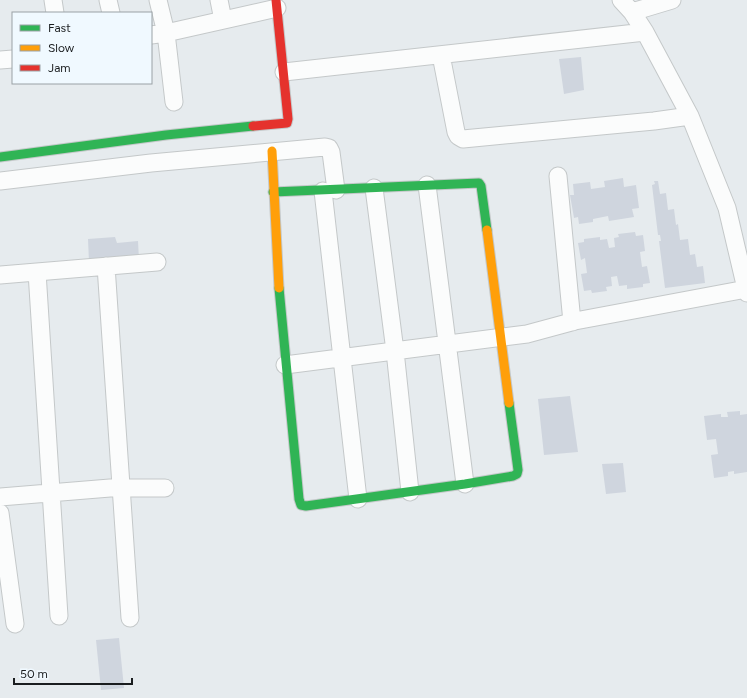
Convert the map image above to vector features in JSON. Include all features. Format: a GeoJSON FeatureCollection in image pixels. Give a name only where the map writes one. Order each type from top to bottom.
{"type":"FeatureCollection","features":[{"type":"Feature","properties":{"kind":"street"},"geometry":{"type":"LineString","coordinates":[[53,0],[55,12]]}},
{"type":"Feature","properties":{"kind":"street"},"geometry":{"type":"LineString","coordinates":[[108,0],[111,12]]}},
{"type":"Feature","properties":{"kind":"street"},"geometry":{"type":"LineString","coordinates":[[158,0],[158,34],[174,102]]}},
{"type":"Feature","properties":{"kind":"street"},"geometry":{"type":"LineString","coordinates":[[219,0],[223,20]]}},
{"type":"Feature","properties":{"kind":"street"},"geometry":{"type":"LineString","coordinates":[[285,365],[533,333],[572,322],[746,291],[727,208],[690,116],[645,32],[627,6],[672,0]]}},
{"type":"Feature","properties":{"kind":"street"},"geometry":{"type":"LineString","coordinates":[[0,157],[166,135],[287,123],[288,119],[277,4],[223,20],[158,34]]}},
{"type":"Feature","properties":{"kind":"street"},"geometry":{"type":"LineString","coordinates":[[284,72],[645,32]]}},
{"type":"Feature","properties":{"kind":"street"},"geometry":{"type":"LineString","coordinates":[[441,55],[456,132],[458,136],[463,139],[654,121],[690,116]]}},
{"type":"Feature","properties":{"kind":"street"},"geometry":{"type":"LineString","coordinates":[[0,60],[12,59]]}},
{"type":"Feature","properties":{"kind":"street"},"geometry":{"type":"LineString","coordinates":[[0,181],[151,163],[272,151],[325,147],[329,148],[332,152],[330,190],[342,358],[358,499]]}},
{"type":"Feature","properties":{"kind":"street"},"geometry":{"type":"LineString","coordinates":[[272,151],[273,192],[285,365],[299,499],[301,505],[306,506],[410,492],[513,476],[517,474],[518,470],[481,186],[477,183],[273,192]]}},
{"type":"Feature","properties":{"kind":"street"},"geometry":{"type":"LineString","coordinates":[[558,176],[572,322]]}},
{"type":"Feature","properties":{"kind":"street"},"geometry":{"type":"LineString","coordinates":[[428,185],[465,484]]}},
{"type":"Feature","properties":{"kind":"street"},"geometry":{"type":"LineString","coordinates":[[374,188],[395,351],[410,492]]}},
{"type":"Feature","properties":{"kind":"street"},"geometry":{"type":"LineString","coordinates":[[0,275],[157,262]]}},
{"type":"Feature","properties":{"kind":"street"},"geometry":{"type":"LineString","coordinates":[[106,266],[130,618]]}},
{"type":"Feature","properties":{"kind":"street"},"geometry":{"type":"LineString","coordinates":[[37,272],[59,616]]}},
{"type":"Feature","properties":{"kind":"street"},"geometry":{"type":"LineString","coordinates":[[0,496],[122,488],[165,488]]}},
{"type":"Feature","properties":{"kind":"street"},"geometry":{"type":"LineString","coordinates":[[0,513],[15,624]]}},
{"type":"Feature","properties":{"kind":"building"},"geometry":{"type":"Polygon","coordinates":[[[581,57],[584,90],[564,94],[559,59],[581,57]]]}},
{"type":"Feature","properties":{"kind":"building"},"geometry":{"type":"Polygon","coordinates":[[[623,178],[624,187],[636,185],[639,208],[632,209],[634,217],[609,221],[608,216],[593,219],[593,222],[579,224],[578,217],[574,218],[570,195],[574,195],[573,184],[590,182],[591,189],[605,187],[604,181],[623,178]]]}},
{"type":"Feature","properties":{"kind":"building"},"geometry":{"type":"Polygon","coordinates":[[[654,181],[658,181],[660,194],[666,193],[668,210],[674,209],[680,240],[688,239],[690,255],[695,254],[697,267],[703,266],[705,283],[665,288],[659,241],[661,241],[660,235],[658,235],[652,185],[655,184],[654,181]]]}},
{"type":"Feature","properties":{"kind":"building"},"geometry":{"type":"Polygon","coordinates":[[[635,232],[636,236],[643,235],[645,251],[640,252],[642,267],[647,266],[650,283],[643,284],[643,287],[627,289],[627,285],[619,286],[617,276],[611,277],[612,286],[606,287],[607,291],[592,293],[591,290],[584,291],[581,274],[587,273],[585,258],[581,260],[578,243],[584,242],[584,239],[600,237],[600,240],[607,239],[609,248],[615,247],[614,238],[619,237],[618,234],[635,232]]]}},
{"type":"Feature","properties":{"kind":"building"},"geometry":{"type":"Polygon","coordinates":[[[115,237],[117,243],[138,241],[139,260],[89,262],[88,239],[115,237]]]}},
{"type":"Feature","properties":{"kind":"building"},"geometry":{"type":"Polygon","coordinates":[[[570,396],[578,452],[544,455],[538,399],[570,396]]]}},
{"type":"Feature","properties":{"kind":"building"},"geometry":{"type":"Polygon","coordinates":[[[740,411],[740,415],[747,414],[747,472],[734,474],[734,471],[728,472],[728,476],[714,478],[711,455],[718,454],[716,439],[707,440],[704,416],[721,414],[721,417],[728,417],[727,412],[740,411]]]}},
{"type":"Feature","properties":{"kind":"building"},"geometry":{"type":"Polygon","coordinates":[[[623,463],[626,492],[606,494],[602,464],[623,463]]]}},
{"type":"Feature","properties":{"kind":"building"},"geometry":{"type":"Polygon","coordinates":[[[119,638],[124,688],[101,690],[96,640],[119,638]]]}},
{"type":"Feature","properties":{"kind":"traffic: fast"},"geometry":{"type":"LineString","coordinates":[[0,157],[166,135],[253,126]]}},
{"type":"Feature","properties":{"kind":"traffic: fast"},"geometry":{"type":"LineString","coordinates":[[273,192],[479,183],[481,186],[487,230]]}},
{"type":"Feature","properties":{"kind":"traffic: fast"},"geometry":{"type":"LineString","coordinates":[[279,288],[299,499],[301,505],[306,506],[513,476],[517,474],[518,470],[509,403]]}},
{"type":"Feature","properties":{"kind":"traffic: slow"},"geometry":{"type":"LineString","coordinates":[[272,151],[279,288]]}},
{"type":"Feature","properties":{"kind":"traffic: slow"},"geometry":{"type":"LineString","coordinates":[[487,230],[509,403]]}},
{"type":"Feature","properties":{"kind":"traffic: jam"},"geometry":{"type":"LineString","coordinates":[[253,126],[287,123],[288,119],[276,0]]}}]}
